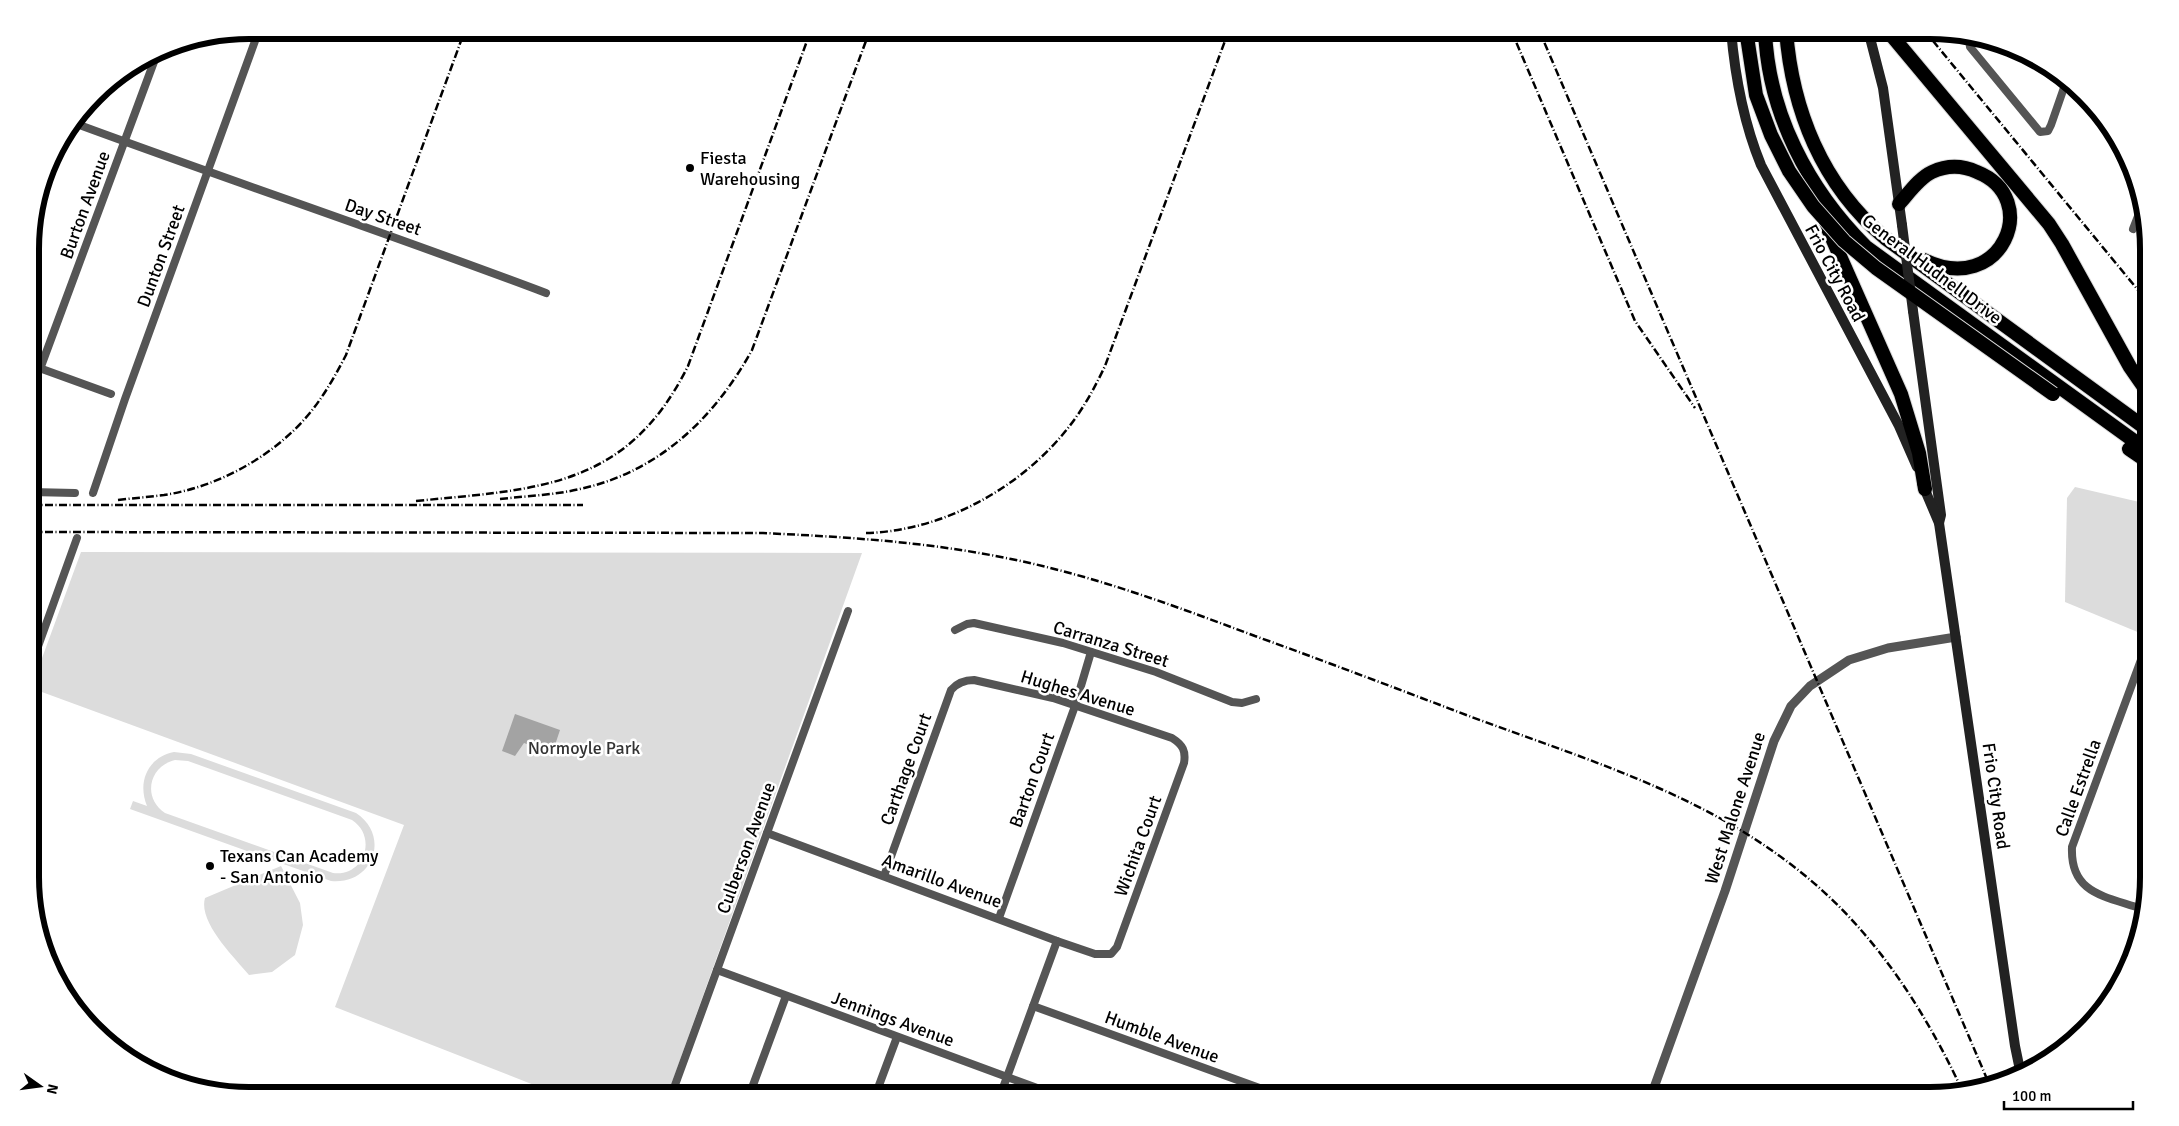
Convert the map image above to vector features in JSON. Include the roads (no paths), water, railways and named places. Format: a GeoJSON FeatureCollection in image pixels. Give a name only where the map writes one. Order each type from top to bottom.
{"type":"FeatureCollection","features":[{"type":"Feature","properties":{"kind":"highway"},"geometry":{"type":"LineString","coordinates":[[1747,39],[1756,95],[1768,127],[1790,172],[1813,206],[1844,241],[1876,268],[2140,456]]}},
{"type":"Feature","properties":{"kind":"highway","name":"General Hudnell Drive"},"geometry":{"type":"LineString","coordinates":[[1766,39],[1768,70],[1786,130],[1802,163],[1846,228],[1866,247],[2140,445]]}},
{"type":"Feature","properties":{"kind":"highway","name":"General Hudnell Drive"},"geometry":{"type":"LineString","coordinates":[[1787,39],[1788,58],[1798,106],[1824,165],[1858,212],[1889,241],[2140,424]]}},
{"type":"Feature","properties":{"kind":"highway"},"geometry":{"type":"LineString","coordinates":[[1894,39],[2048,224],[2062,244],[2130,367],[2140,381]]}},
{"type":"Feature","properties":{"kind":"highway"},"geometry":{"type":"LineString","coordinates":[[1802,163],[1830,237],[1901,394],[1920,453],[1925,489]]}},
{"type":"Feature","properties":{"kind":"highway"},"geometry":{"type":"LineString","coordinates":[[1889,241],[1938,267],[1960,269],[1974,267],[1996,255],[2004,243],[2008,228],[2009,217],[2004,194],[1989,178],[1963,167],[1953,166],[1932,172],[1922,179],[1899,204]]}},
{"type":"Feature","properties":{"kind":"main road","name":"Frio City Road"},"geometry":{"type":"LineString","coordinates":[[1732,39],[1739,96],[1749,133],[1761,165],[1899,426],[1939,523],[2019,1067]]}},
{"type":"Feature","properties":{"kind":"main road","name":"Frio City Road"},"geometry":{"type":"LineString","coordinates":[[1870,39],[1883,88],[1934,448],[1942,515],[1939,523]]}},
{"type":"Feature","properties":{"kind":"street","name":"Dunton Street"},"geometry":{"type":"LineString","coordinates":[[93,493],[125,399],[256,39]]}},
{"type":"Feature","properties":{"kind":"street"},"geometry":{"type":"LineString","coordinates":[[1969,43],[2040,132],[2048,131],[2065,88]]}},
{"type":"Feature","properties":{"kind":"street","name":"Burton Avenue"},"geometry":{"type":"LineString","coordinates":[[40,369],[154,61]]}},
{"type":"Feature","properties":{"kind":"street","name":"Day Street"},"geometry":{"type":"LineString","coordinates":[[79,125],[208,172],[390,234],[546,292]]}},
{"type":"Feature","properties":{"kind":"street"},"geometry":{"type":"LineString","coordinates":[[2133,229],[2137,218]]}},
{"type":"Feature","properties":{"kind":"street"},"geometry":{"type":"LineString","coordinates":[[40,369],[111,394]]}},
{"type":"Feature","properties":{"kind":"street"},"geometry":{"type":"LineString","coordinates":[[39,492],[75,493]]}},
{"type":"Feature","properties":{"kind":"street"},"geometry":{"type":"LineString","coordinates":[[39,644],[77,538]]}},
{"type":"Feature","properties":{"kind":"street","name":"Culberson Avenue"},"geometry":{"type":"LineString","coordinates":[[674,1087],[848,611]]}},
{"type":"Feature","properties":{"kind":"street","name":"Carranza Street"},"geometry":{"type":"LineString","coordinates":[[955,630],[974,623],[1063,643],[1156,672],[1232,702],[1242,704],[1256,699]]}},
{"type":"Feature","properties":{"kind":"street","name":"West Malone Avenue"},"geometry":{"type":"LineString","coordinates":[[1654,1087],[1725,891],[1774,741],[1791,706],[1810,686],[1849,660],[1888,648],[1956,637]]}},
{"type":"Feature","properties":{"kind":"street","name":"Barton Court"},"geometry":{"type":"LineString","coordinates":[[999,918],[1075,706],[1091,652]]}},
{"type":"Feature","properties":{"kind":"street","name":"Calle Estrella"},"geometry":{"type":"LineString","coordinates":[[2138,908],[2084,886],[2077,877],[2072,861],[2072,847],[2140,663]]}},
{"type":"Feature","properties":{"kind":"street","name":"Hughes Avenue"},"geometry":{"type":"LineString","coordinates":[[966,680],[974,680],[1053,698],[1172,738],[1180,743]]}},
{"type":"Feature","properties":{"kind":"street","name":"Carthage Court"},"geometry":{"type":"LineString","coordinates":[[884,876],[951,690],[957,684],[966,680]]}},
{"type":"Feature","properties":{"kind":"street","name":"Wichita Court"},"geometry":{"type":"LineString","coordinates":[[1106,955],[1111,954],[1117,947],[1184,763],[1185,751],[1180,743]]}},
{"type":"Feature","properties":{"kind":"street","name":"Amarillo Avenue"},"geometry":{"type":"LineString","coordinates":[[767,833],[1057,941],[1095,954],[1106,955]]}},
{"type":"Feature","properties":{"kind":"street"},"geometry":{"type":"LineString","coordinates":[[1003,1087],[1057,941]]}},
{"type":"Feature","properties":{"kind":"street","name":"Jennings Avenue"},"geometry":{"type":"LineString","coordinates":[[717,970],[1034,1087]]}},
{"type":"Feature","properties":{"kind":"street"},"geometry":{"type":"LineString","coordinates":[[752,1087],[786,996]]}},
{"type":"Feature","properties":{"kind":"street","name":"Humble Avenue"},"geometry":{"type":"LineString","coordinates":[[1033,1006],[1257,1087]]}},
{"type":"Feature","properties":{"kind":"street"},"geometry":{"type":"LineString","coordinates":[[878,1087],[897,1037]]}},
{"type":"Feature","properties":{"kind":"railway"},"geometry":{"type":"LineString","coordinates":[[118,500],[184,491],[224,477],[262,456],[295,429],[309,414],[329,386],[346,355],[462,39]]}},
{"type":"Feature","properties":{"kind":"railway"},"geometry":{"type":"LineString","coordinates":[[416,501],[501,492],[539,485],[575,475],[607,460],[637,437],[664,407],[688,366],[808,39]]}},
{"type":"Feature","properties":{"kind":"railway"},"geometry":{"type":"LineString","coordinates":[[500,499],[580,489],[608,481],[634,470],[659,456],[681,439],[720,398],[752,350],[867,39]]}},
{"type":"Feature","properties":{"kind":"railway"},"geometry":{"type":"LineString","coordinates":[[866,533],[897,530],[928,523],[958,512],[986,498],[1038,460],[1060,438],[1079,413],[1105,366],[1226,39]]}},
{"type":"Feature","properties":{"kind":"railway"},"geometry":{"type":"LineString","coordinates":[[1515,39],[1635,321],[1695,408]]}},
{"type":"Feature","properties":{"kind":"railway"},"geometry":{"type":"LineString","coordinates":[[1543,39],[1987,1079]]}},
{"type":"Feature","properties":{"kind":"railway"},"geometry":{"type":"LineString","coordinates":[[1931,39],[2140,292]]}},
{"type":"Feature","properties":{"kind":"railway"},"geometry":{"type":"LineString","coordinates":[[39,505],[583,505]]}},
{"type":"Feature","properties":{"kind":"railway"},"geometry":{"type":"LineString","coordinates":[[39,532],[763,533],[919,544],[1011,559],[1073,574],[1195,614],[1594,762],[1635,778],[1715,815],[1789,863],[1844,911],[1868,938],[1911,996],[1930,1027],[1959,1085]]}},
{"type":"Feature","properties":{"kind":"place","name":"Fiesta Warehousing"},"geometry":{"type":"Point","coordinates":[690,168]}},
{"type":"Feature","properties":{"kind":"place","name":"Texans Can Academy - San Antonio"},"geometry":{"type":"Point","coordinates":[210,866]}},
{"type":"Feature","properties":{"kind":"park label","name":"Normoyle Park"},"geometry":{"type":"Point","coordinates":[584,748]}}]}
